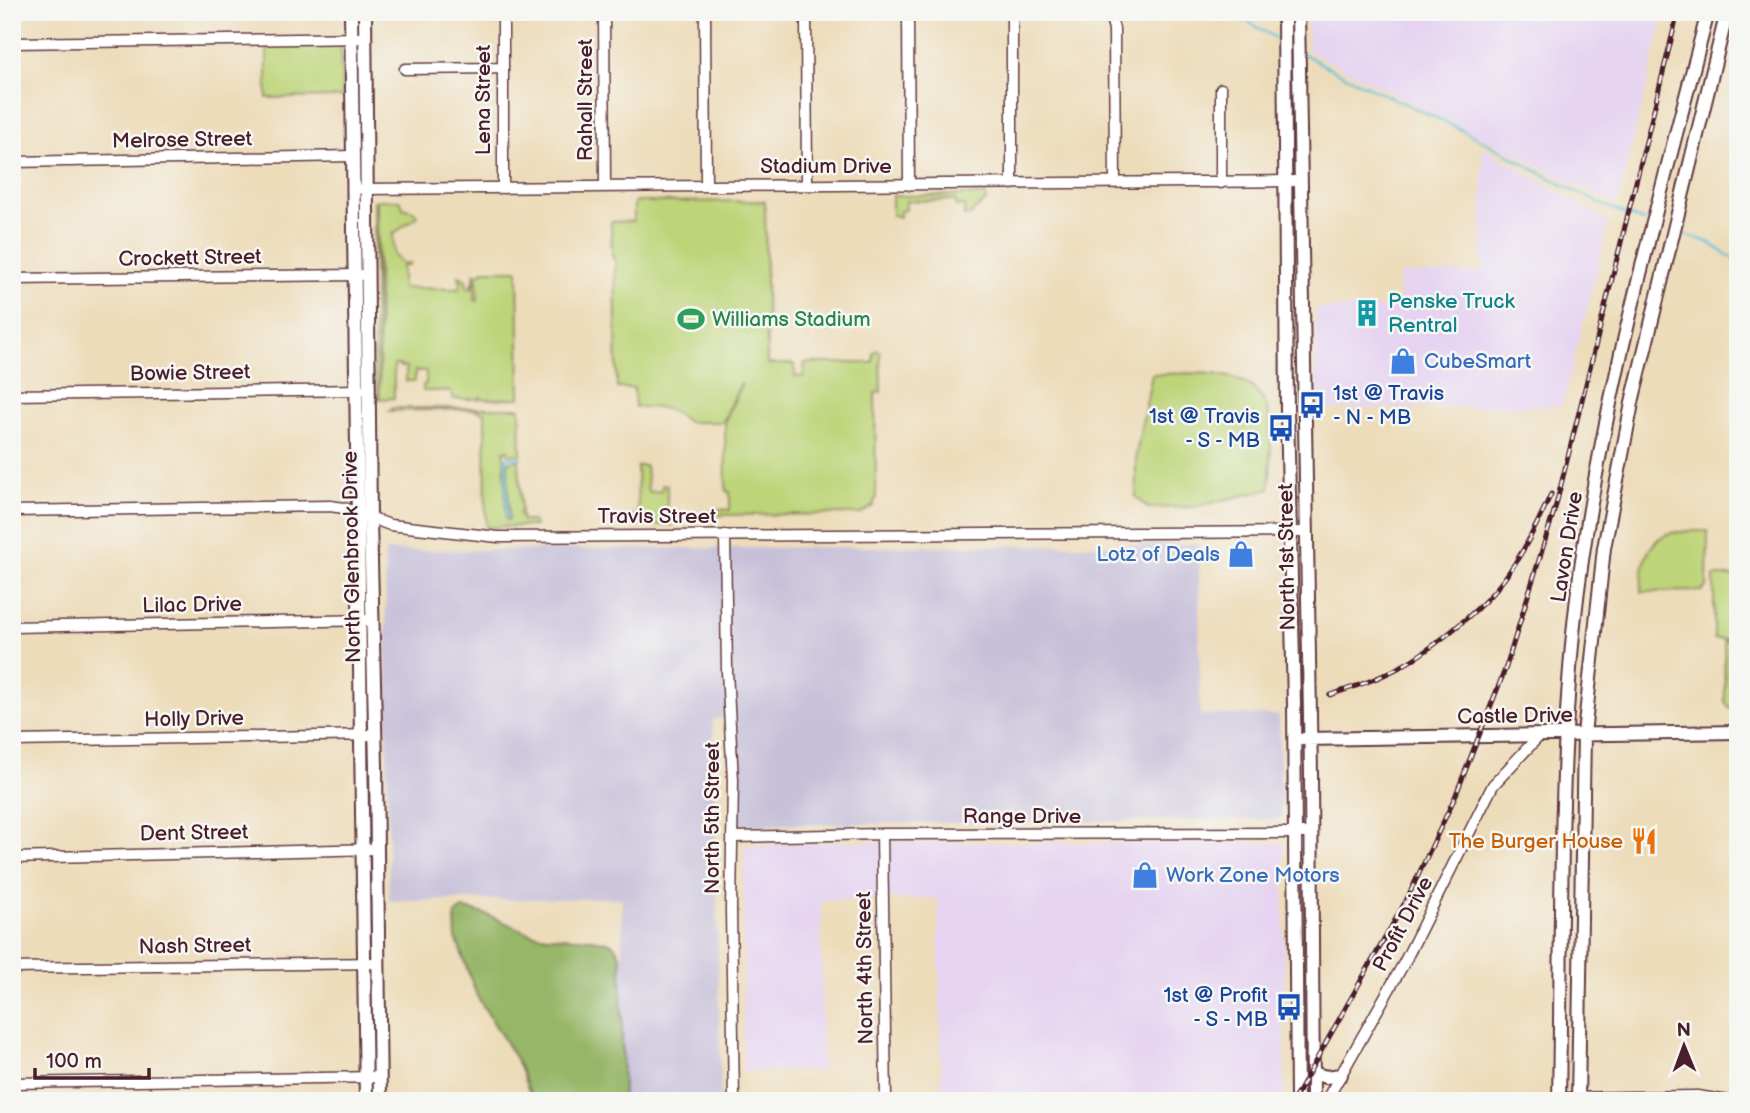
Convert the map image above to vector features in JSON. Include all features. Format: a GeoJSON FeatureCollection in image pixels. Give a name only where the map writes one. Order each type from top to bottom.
{"type":"FeatureCollection","features":[{"type":"Feature","properties":{"kind":"main road","name":"North Glenbrook Drive"},"geometry":{"type":"LineString","coordinates":[[351,12],[358,38],[366,620],[369,735],[377,849],[378,963],[373,1077],[366,1101]]}},
{"type":"Feature","properties":{"kind":"main road","name":"North Glenbrook Drive"},"geometry":{"type":"LineString","coordinates":[[360,189],[353,156],[358,38],[365,12]]}},
{"type":"Feature","properties":{"kind":"main road","name":"North 1st Street"},"geometry":{"type":"LineString","coordinates":[[1284,12],[1297,1101]]}},
{"type":"Feature","properties":{"kind":"main road","name":"North 1st Street"},"geometry":{"type":"LineString","coordinates":[[1298,12],[1313,1101]]}},
{"type":"Feature","properties":{"kind":"main road","name":"Lavon Drive"},"geometry":{"type":"LineString","coordinates":[[1559,1100],[1566,735],[1585,545],[1618,373],[1708,12]]}},
{"type":"Feature","properties":{"kind":"main road","name":"Lavon Drive"},"geometry":{"type":"LineString","coordinates":[[1578,1100],[1584,734],[1594,626],[1620,456],[1727,12]]}},
{"type":"Feature","properties":{"kind":"main road"},"geometry":{"type":"LineString","coordinates":[[1284,56],[1294,113],[1300,119]]}},
{"type":"Feature","properties":{"kind":"main road"},"geometry":{"type":"LineString","coordinates":[[1618,373],[1638,375]]}},
{"type":"Feature","properties":{"kind":"main road"},"geometry":{"type":"LineString","coordinates":[[1287,424],[1304,424]]}},
{"type":"Feature","properties":{"kind":"main road"},"geometry":{"type":"LineString","coordinates":[[1602,449],[1600,501],[1604,511],[1610,515]]}},
{"type":"Feature","properties":{"kind":"main road"},"geometry":{"type":"LineString","coordinates":[[1291,559],[1306,559]]}},
{"type":"Feature","properties":{"kind":"main road","name":"Castle Drive"},"geometry":{"type":"LineString","coordinates":[[1293,739],[1738,732]]}},
{"type":"Feature","properties":{"kind":"main road","name":"North Glenbrook Drive"},"geometry":{"type":"LineString","coordinates":[[369,735],[363,849],[364,963],[373,1077],[380,1101]]}},
{"type":"Feature","properties":{"kind":"main road"},"geometry":{"type":"LineString","coordinates":[[1296,987],[1311,987]]}},
{"type":"Feature","properties":{"kind":"main road"},"geometry":{"type":"LineString","coordinates":[[1313,1073],[1326,1077],[1341,1075]]}},
{"type":"Feature","properties":{"kind":"street","name":"Lena Street"},"geometry":{"type":"LineString","coordinates":[[503,12],[503,187]]}},
{"type":"Feature","properties":{"kind":"street","name":"Rahall Street"},"geometry":{"type":"LineString","coordinates":[[604,12],[605,186]]}},
{"type":"Feature","properties":{"kind":"street"},"geometry":{"type":"LineString","coordinates":[[705,12],[706,186]]}},
{"type":"Feature","properties":{"kind":"street"},"geometry":{"type":"LineString","coordinates":[[806,12],[807,185]]}},
{"type":"Feature","properties":{"kind":"street"},"geometry":{"type":"LineString","coordinates":[[908,12],[909,185]]}},
{"type":"Feature","properties":{"kind":"street"},"geometry":{"type":"LineString","coordinates":[[1012,12],[1012,184]]}},
{"type":"Feature","properties":{"kind":"street"},"geometry":{"type":"LineString","coordinates":[[1105,12],[1111,18],[1114,29],[1115,183]]}},
{"type":"Feature","properties":{"kind":"street"},"geometry":{"type":"LineString","coordinates":[[12,43],[358,38]]}},
{"type":"Feature","properties":{"kind":"street"},"geometry":{"type":"LineString","coordinates":[[405,69],[502,68]]}},
{"type":"Feature","properties":{"kind":"street"},"geometry":{"type":"LineString","coordinates":[[1220,89],[1221,183]]}},
{"type":"Feature","properties":{"kind":"street","name":"Melrose Street"},"geometry":{"type":"LineString","coordinates":[[12,162],[353,156]]}},
{"type":"Feature","properties":{"kind":"street","name":"Stadium Drive"},"geometry":{"type":"LineString","coordinates":[[360,189],[1300,181]]}},
{"type":"Feature","properties":{"kind":"street","name":"Crockett Street"},"geometry":{"type":"LineString","coordinates":[[12,279],[361,275]]}},
{"type":"Feature","properties":{"kind":"street","name":"Bowie Street"},"geometry":{"type":"LineString","coordinates":[[12,395],[362,390]]}},
{"type":"Feature","properties":{"kind":"street","name":"Travis Street"},"geometry":{"type":"LineString","coordinates":[[12,511],[330,506],[404,527],[479,536],[1306,532]]}},
{"type":"Feature","properties":{"kind":"street","name":"North 5th Street"},"geometry":{"type":"LineString","coordinates":[[724,535],[734,837],[734,1101]]}},
{"type":"Feature","properties":{"kind":"street","name":"Lilac Drive"},"geometry":{"type":"LineString","coordinates":[[12,627],[366,620]]}},
{"type":"Feature","properties":{"kind":"street","name":"Holly Drive"},"geometry":{"type":"LineString","coordinates":[[12,741],[369,735]]}},
{"type":"Feature","properties":{"kind":"street","name":"Profit Drive"},"geometry":{"type":"LineString","coordinates":[[1326,1101],[1429,916],[1493,785],[1540,735]]}},
{"type":"Feature","properties":{"kind":"street","name":"Range Drive"},"geometry":{"type":"LineString","coordinates":[[734,837],[1311,833]]}},
{"type":"Feature","properties":{"kind":"street","name":"North 4th Street"},"geometry":{"type":"LineString","coordinates":[[882,834],[886,1101]]}},
{"type":"Feature","properties":{"kind":"street","name":"Dent Street"},"geometry":{"type":"LineString","coordinates":[[12,858],[377,849]]}},
{"type":"Feature","properties":{"kind":"street","name":"Nash Street"},"geometry":{"type":"LineString","coordinates":[[12,968],[378,963]]}},
{"type":"Feature","properties":{"kind":"street"},"geometry":{"type":"LineString","coordinates":[[12,1083],[373,1077]]}},
{"type":"Feature","properties":{"kind":"street"},"geometry":{"type":"LineString","coordinates":[[1559,1100],[1711,1096],[1729,1101]]}},
{"type":"Feature","properties":{"kind":"shaded area"},"geometry":{"type":"Polygon","coordinates":[[[1307,12],[1665,12],[1617,205],[1308,51],[1307,12]]]}},
{"type":"Feature","properties":{"kind":"shaded area"},"geometry":{"type":"Polygon","coordinates":[[[1482,147],[1609,221],[1562,406],[1316,409],[1316,309],[1400,307],[1399,274],[1483,272],[1482,147]]]}},
{"type":"Feature","properties":{"kind":"shaded area"},"geometry":{"type":"Polygon","coordinates":[[[1199,544],[1200,715],[1279,715],[1281,819],[737,825],[737,719],[713,719],[721,1101],[623,1101],[622,898],[389,901],[385,551],[1199,544]]]}},
{"type":"Feature","properties":{"kind":"shaded area"},"geometry":{"type":"Polygon","coordinates":[[[849,842],[1284,843],[1284,1096],[1281,1101],[942,1101],[938,898],[821,900],[822,1070],[743,1072],[744,846],[849,842]]]}},
{"type":"Feature","properties":{"kind":"green space"},"geometry":{"type":"Polygon","coordinates":[[[341,44],[342,97],[267,98],[267,45],[341,44]]]}},
{"type":"Feature","properties":{"kind":"green space"},"geometry":{"type":"Polygon","coordinates":[[[986,195],[986,201],[973,211],[971,216],[964,216],[964,206],[956,206],[955,200],[906,201],[906,210],[900,211],[900,217],[892,215],[892,196],[986,195]]]}},
{"type":"Feature","properties":{"kind":"green space"},"geometry":{"type":"Polygon","coordinates":[[[377,200],[400,200],[403,208],[418,216],[393,234],[394,255],[402,263],[409,263],[409,266],[402,266],[402,288],[459,289],[459,276],[466,280],[467,287],[471,289],[475,272],[475,300],[478,301],[477,274],[483,270],[518,270],[520,398],[454,399],[450,391],[423,391],[426,371],[415,371],[415,381],[406,381],[406,367],[394,365],[394,398],[380,399],[377,200]]]}},
{"type":"Feature","properties":{"kind":"green space"},"geometry":{"type":"Polygon","coordinates":[[[375,201],[378,399],[374,395],[375,201]]]}},
{"type":"Feature","properties":{"kind":"green space"},"geometry":{"type":"Polygon","coordinates":[[[765,201],[767,364],[794,364],[795,376],[803,377],[805,363],[873,363],[874,352],[880,352],[881,392],[875,393],[876,497],[873,506],[860,514],[701,515],[701,512],[715,512],[716,509],[730,510],[730,492],[726,491],[725,421],[742,384],[723,422],[688,422],[663,408],[635,407],[634,388],[617,388],[615,261],[612,255],[611,222],[634,221],[634,202],[765,201]]]}},
{"type":"Feature","properties":{"kind":"green space"},"geometry":{"type":"Polygon","coordinates":[[[1152,374],[1225,376],[1242,381],[1256,390],[1265,404],[1270,423],[1270,489],[1194,507],[1148,508],[1136,497],[1136,454],[1152,374]]]}},
{"type":"Feature","properties":{"kind":"green space"},"geometry":{"type":"Polygon","coordinates":[[[393,408],[520,408],[521,455],[504,451],[506,520],[509,520],[508,462],[519,460],[519,515],[522,521],[533,521],[535,526],[486,527],[485,413],[475,409],[390,411],[393,408]]]}},
{"type":"Feature","properties":{"kind":"green space"},"geometry":{"type":"Polygon","coordinates":[[[637,466],[646,466],[648,492],[662,491],[662,485],[667,485],[667,507],[663,508],[663,524],[673,525],[620,525],[622,521],[633,520],[633,515],[638,515],[637,466]]]}},
{"type":"Feature","properties":{"kind":"green space"},"geometry":{"type":"Polygon","coordinates":[[[1708,531],[1707,586],[1702,591],[1641,592],[1646,558],[1654,544],[1668,534],[1708,531]]]}},
{"type":"Feature","properties":{"kind":"green space"},"geometry":{"type":"Polygon","coordinates":[[[1714,576],[1738,576],[1738,639],[1714,639],[1714,576]]]}},
{"type":"Feature","properties":{"kind":"green space"},"geometry":{"type":"Polygon","coordinates":[[[1724,640],[1738,641],[1738,709],[1731,709],[1725,702],[1724,640]]]}},
{"type":"Feature","properties":{"kind":"green space"},"geometry":{"type":"Polygon","coordinates":[[[462,909],[488,915],[530,933],[606,941],[618,950],[621,958],[623,1101],[533,1101],[516,1059],[477,996],[456,938],[455,915],[462,909]]]}},
{"type":"Feature","properties":{"kind":"waterway"},"geometry":{"type":"LineString","coordinates":[[1232,12],[1280,41]]}},
{"type":"Feature","properties":{"kind":"waterway"},"geometry":{"type":"LineString","coordinates":[[1304,54],[1344,76],[1468,133],[1576,192],[1644,221]]}},
{"type":"Feature","properties":{"kind":"waterway"},"geometry":{"type":"LineString","coordinates":[[1682,234],[1708,242],[1738,262]]}},
{"type":"Feature","properties":{"kind":"waterway"},"geometry":{"type":"LineString","coordinates":[[507,517],[506,458],[521,458]]}},
{"type":"Feature","properties":{"kind":"railway"},"geometry":{"type":"LineString","coordinates":[[1293,1101],[1407,899],[1455,797],[1506,667],[1556,505],[1678,12]]}},
{"type":"Feature","properties":{"kind":"railway"},"geometry":{"type":"LineString","coordinates":[[1330,695],[1400,667],[1434,645],[1467,618],[1496,589],[1515,563],[1551,494]]}},
{"type":"Feature","properties":{"kind":"place","name":"Penske Truck Rentral"},"geometry":{"type":"Point","coordinates":[1367,313]}},
{"type":"Feature","properties":{"kind":"place","name":"Williams Stadium"},"geometry":{"type":"Point","coordinates":[691,319]}},
{"type":"Feature","properties":{"kind":"place","name":"CubeSmart"},"geometry":{"type":"Point","coordinates":[1403,361]}},
{"type":"Feature","properties":{"kind":"place","name":"1st @ Travis - N - MB"},"geometry":{"type":"Point","coordinates":[1312,405]}},
{"type":"Feature","properties":{"kind":"place","name":"1st @ Travis - S - MB"},"geometry":{"type":"Point","coordinates":[1281,428]}},
{"type":"Feature","properties":{"kind":"place","name":"Lotz of Deals"},"geometry":{"type":"Point","coordinates":[1241,554]}},
{"type":"Feature","properties":{"kind":"place","name":"The Burger House"},"geometry":{"type":"Point","coordinates":[1644,841]}},
{"type":"Feature","properties":{"kind":"place","name":"Work Zone Motors"},"geometry":{"type":"Point","coordinates":[1145,875]}},
{"type":"Feature","properties":{"kind":"place","name":"1st @ Profit - S - MB"},"geometry":{"type":"Point","coordinates":[1289,1007]}}]}
